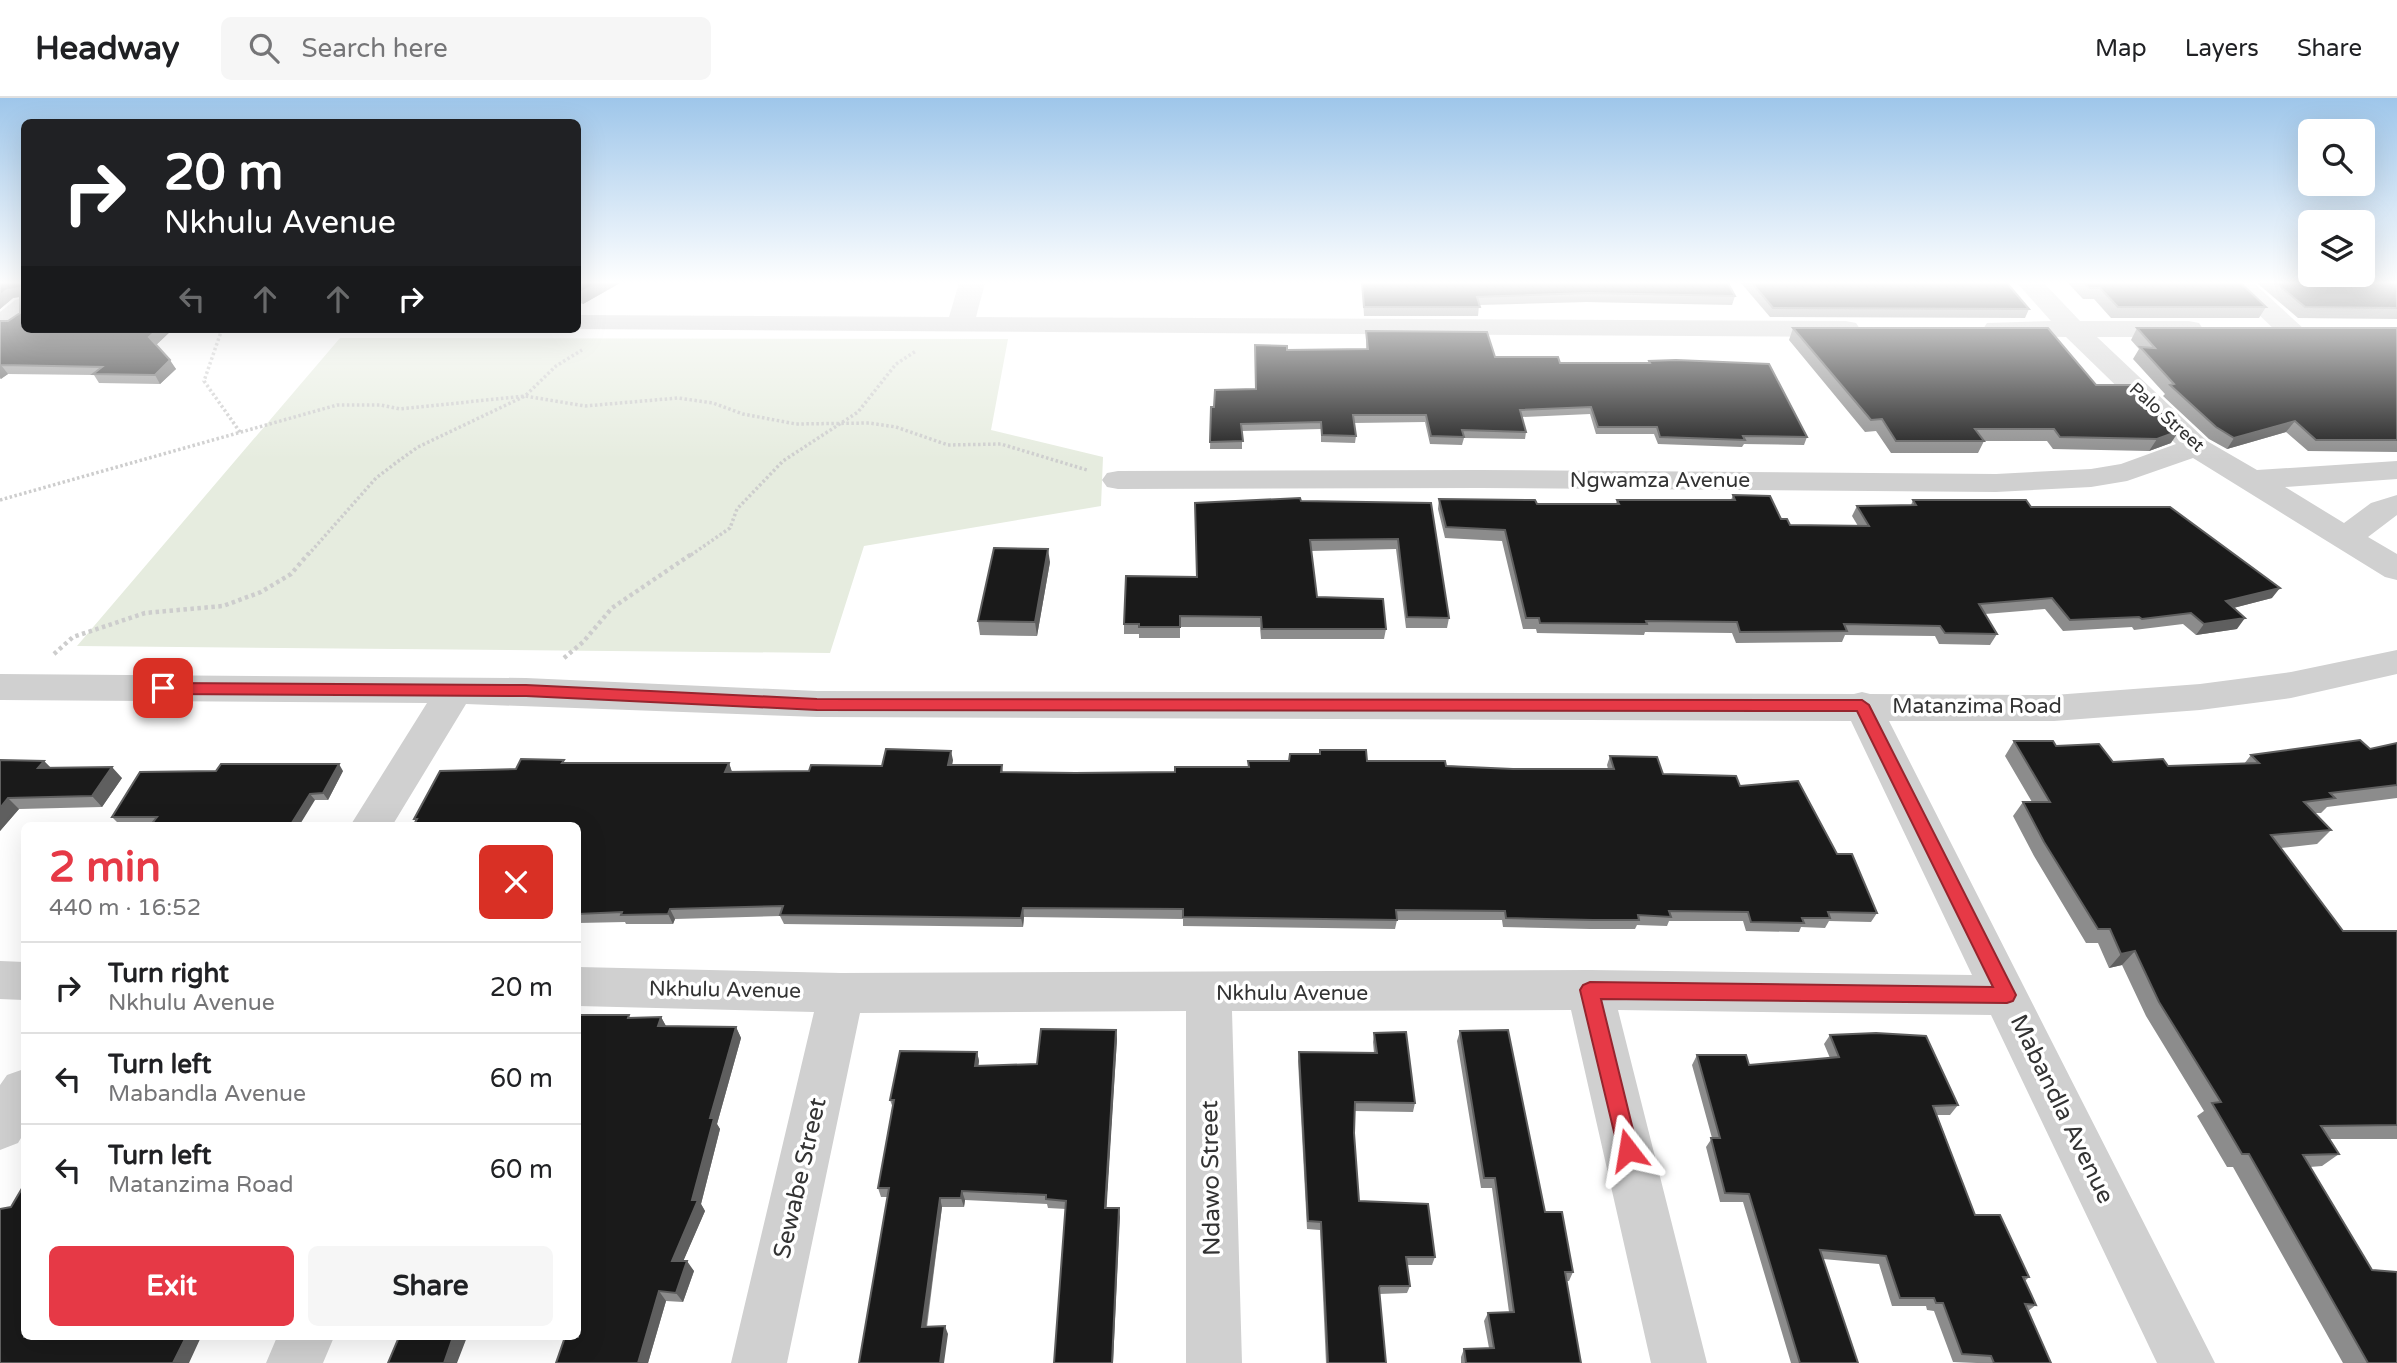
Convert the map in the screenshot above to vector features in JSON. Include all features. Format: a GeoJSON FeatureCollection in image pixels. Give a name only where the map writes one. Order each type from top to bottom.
{"type":"FeatureCollection","features":[{"type":"Feature","properties":{"kind":"street","name":"Palo Street"},"geometry":{"type":"LineString","coordinates":[[2086,342],[2196,447],[2397,569]]}},
{"type":"Feature","properties":{"kind":"street","name":"Ngwamza Avenue"},"geometry":{"type":"LineString","coordinates":[[1118,480],[2008,482],[2091,478],[2127,472],[2196,447]]}},
{"type":"Feature","properties":{"kind":"street"},"geometry":{"type":"LineString","coordinates":[[2254,480],[2397,470]]}},
{"type":"Feature","properties":{"kind":"street"},"geometry":{"type":"LineString","coordinates":[[2348,538],[2369,518],[2389,506],[2397,505]]}},
{"type":"Feature","properties":{"kind":"street","name":"Matanzima Road"},"geometry":{"type":"LineString","coordinates":[[0,687],[526,691],[817,704],[1862,705],[2054,708],[2291,685],[2397,662]]}},
{"type":"Feature","properties":{"kind":"street"},"geometry":{"type":"LineString","coordinates":[[374,822],[455,690]]}},
{"type":"Feature","properties":{"kind":"street","name":"Mabandla Avenue"},"geometry":{"type":"LineString","coordinates":[[1862,705],[2187,1363]]}},
{"type":"Feature","properties":{"kind":"street"},"geometry":{"type":"LineString","coordinates":[[0,980],[21,981]]}},
{"type":"Feature","properties":{"kind":"street","name":"Nkhulu Avenue"},"geometry":{"type":"LineString","coordinates":[[581,987],[841,993],[1590,990],[2007,995]]}},
{"type":"Feature","properties":{"kind":"street"},"geometry":{"type":"LineString","coordinates":[[1590,990],[1679,1363]]}},
{"type":"Feature","properties":{"kind":"street","name":"Sewabe Street"},"geometry":{"type":"LineString","coordinates":[[759,1363],[841,993]]}},
{"type":"Feature","properties":{"kind":"street","name":"Ndawo Street"},"geometry":{"type":"LineString","coordinates":[[1209,993],[1214,1363]]}},
{"type":"Feature","properties":{"kind":"street"},"geometry":{"type":"LineString","coordinates":[[0,1126],[21,1095]]}},
{"type":"Feature","properties":{"kind":"street"},"geometry":{"type":"LineString","coordinates":[[294,1363],[305,1340]]}},
{"type":"Feature","properties":{"kind":"path"},"geometry":{"type":"LineString","coordinates":[[217,342],[204,380],[240,432]]}},
{"type":"Feature","properties":{"kind":"path"},"geometry":{"type":"LineString","coordinates":[[73,637],[145,613],[223,606],[261,592],[291,575],[376,478],[418,447],[525,396],[578,342]]}},
{"type":"Feature","properties":{"kind":"path"},"geometry":{"type":"LineString","coordinates":[[526,691],[583,642],[612,608],[730,528],[737,509],[783,461],[858,412],[896,364],[932,342]]}},
{"type":"Feature","properties":{"kind":"path"},"geometry":{"type":"LineString","coordinates":[[0,500],[337,405],[381,405],[400,409],[423,404],[449,405],[525,396],[585,406],[678,398],[713,403],[743,414],[796,424],[869,423],[896,427],[919,438],[948,445],[1001,444],[1118,480]]}},
{"type":"Feature","properties":{"kind":"shaded area"},"geometry":{"type":"Polygon","coordinates":[[[337,342],[1007,342],[991,430],[1103,457],[1101,506],[864,546],[830,653],[77,646],[337,342]]]}},
{"type":"Feature","properties":{"kind":"building"},"geometry":{"type":"Polygon","coordinates":[[[0,342],[154,342],[170,360],[155,375],[93,374],[102,367],[0,366],[0,342]]]}},
{"type":"Feature","properties":{"kind":"building"},"geometry":{"type":"Polygon","coordinates":[[[1367,342],[1490,342],[1495,357],[1558,357],[1560,363],[1650,363],[1649,361],[1676,360],[1769,364],[1807,437],[1743,436],[1745,440],[1660,437],[1657,427],[1598,427],[1591,407],[1520,410],[1526,432],[1462,430],[1464,437],[1431,436],[1426,415],[1353,415],[1356,436],[1322,435],[1321,422],[1241,424],[1243,441],[1210,442],[1211,407],[1214,407],[1215,390],[1256,389],[1255,345],[1287,346],[1287,350],[1368,349],[1367,342]]]}},
{"type":"Feature","properties":{"kind":"building"},"geometry":{"type":"Polygon","coordinates":[[[1805,342],[2060,342],[2096,385],[2131,385],[2179,431],[2157,439],[2060,437],[2054,429],[1975,429],[1984,441],[1896,441],[1882,419],[1871,420],[1805,342]]]}},
{"type":"Feature","properties":{"kind":"building"},"geometry":{"type":"Polygon","coordinates":[[[2150,342],[2397,342],[2397,440],[2316,440],[2295,421],[2234,438],[2216,427],[2170,385],[2174,384],[2140,347],[2155,348],[2150,342]]]}},
{"type":"Feature","properties":{"kind":"building"},"geometry":{"type":"Polygon","coordinates":[[[1733,495],[1770,496],[1781,519],[1787,519],[1790,525],[1869,526],[1857,506],[1916,505],[1913,500],[2026,500],[2031,507],[2170,507],[2280,588],[2226,601],[2245,618],[2204,624],[2191,613],[2142,619],[2070,620],[2052,598],[1979,604],[1997,634],[1945,633],[1940,626],[1844,624],[1847,631],[1740,632],[1737,622],[1540,623],[1539,618],[1526,618],[1505,530],[1446,527],[1439,499],[1535,500],[1537,504],[1619,504],[1617,500],[1735,500],[1733,495]]]}},
{"type":"Feature","properties":{"kind":"building"},"geometry":{"type":"Polygon","coordinates":[[[1300,498],[1301,501],[1431,503],[1449,618],[1407,617],[1398,539],[1310,540],[1317,597],[1383,599],[1386,629],[1262,629],[1261,617],[1180,616],[1180,627],[1139,627],[1139,624],[1124,624],[1126,576],[1197,577],[1195,503],[1300,498]]]}},
{"type":"Feature","properties":{"kind":"building"},"geometry":{"type":"Polygon","coordinates":[[[994,548],[1048,549],[1035,622],[978,621],[994,548]]]}},
{"type":"Feature","properties":{"kind":"building"},"geometry":{"type":"Polygon","coordinates":[[[2360,740],[2370,749],[2397,743],[2397,785],[2330,793],[2335,798],[2304,802],[2331,830],[2271,835],[2343,931],[2397,931],[2397,1125],[2321,1126],[2339,1154],[2303,1155],[2372,1270],[2397,1272],[2397,1363],[2368,1363],[2249,1154],[2242,1154],[2212,1103],[2221,1102],[2159,1002],[2135,951],[2121,954],[2110,929],[2098,929],[2044,842],[2023,802],[2050,802],[2014,741],[2053,741],[2056,746],[2099,744],[2113,762],[2163,759],[2168,766],[2259,763],[2251,755],[2360,740]]]}},
{"type":"Feature","properties":{"kind":"building"},"geometry":{"type":"Polygon","coordinates":[[[886,749],[951,751],[948,765],[1002,765],[1001,772],[1075,773],[1175,772],[1175,767],[1249,767],[1248,761],[1289,761],[1290,754],[1320,754],[1320,750],[1366,750],[1367,761],[1445,761],[1446,766],[1513,769],[1614,769],[1610,756],[1657,757],[1663,774],[1736,776],[1740,786],[1798,781],[1837,854],[1852,854],[1877,913],[1828,912],[1830,918],[1802,918],[1804,923],[1751,922],[1748,912],[1669,911],[1671,917],[1638,915],[1639,920],[1506,918],[1505,911],[1396,910],[1397,920],[1183,917],[1183,909],[1023,908],[1021,918],[780,915],[783,906],[670,909],[668,914],[581,914],[581,822],[415,822],[417,819],[414,819],[440,771],[516,769],[521,759],[564,760],[562,763],[729,763],[725,772],[809,771],[811,765],[882,766],[886,749]]]}},
{"type":"Feature","properties":{"kind":"building"},"geometry":{"type":"Polygon","coordinates":[[[0,760],[44,761],[38,768],[112,767],[92,796],[8,798],[0,808],[0,760]]]}},
{"type":"Feature","properties":{"kind":"building"},"geometry":{"type":"Polygon","coordinates":[[[221,764],[339,764],[323,793],[310,794],[292,822],[153,822],[157,817],[112,817],[140,772],[216,771],[221,764]]]}},
{"type":"Feature","properties":{"kind":"building"},"geometry":{"type":"Polygon","coordinates":[[[581,1015],[661,1017],[658,1026],[736,1027],[710,1118],[714,1118],[692,1200],[698,1200],[672,1261],[687,1261],[676,1293],[659,1291],[638,1363],[556,1363],[564,1340],[581,1340],[581,1015]]]}},
{"type":"Feature","properties":{"kind":"building"},"geometry":{"type":"Polygon","coordinates":[[[1041,1029],[1116,1030],[1105,1208],[1119,1208],[1112,1363],[1054,1363],[1066,1201],[1046,1199],[1046,1195],[962,1191],[961,1198],[940,1198],[922,1327],[945,1326],[940,1363],[859,1363],[889,1188],[878,1188],[894,1100],[890,1100],[900,1051],[977,1052],[975,1066],[1037,1064],[1041,1029]]]}},
{"type":"Feature","properties":{"kind":"building"},"geometry":{"type":"Polygon","coordinates":[[[1508,1030],[1545,1212],[1562,1212],[1573,1272],[1565,1272],[1581,1363],[1466,1363],[1464,1349],[1494,1348],[1488,1313],[1514,1312],[1495,1178],[1484,1178],[1460,1031],[1508,1030]]]}},
{"type":"Feature","properties":{"kind":"building"},"geometry":{"type":"Polygon","coordinates":[[[1406,1032],[1415,1103],[1355,1102],[1354,1133],[1359,1201],[1428,1204],[1435,1257],[1406,1257],[1410,1286],[1379,1288],[1386,1363],[1328,1363],[1321,1222],[1308,1221],[1299,1052],[1377,1053],[1374,1033],[1406,1032]]]}},
{"type":"Feature","properties":{"kind":"building"},"geometry":{"type":"Polygon","coordinates":[[[1876,1033],[1926,1036],[1958,1105],[1933,1106],[1975,1215],[2000,1215],[2029,1277],[2023,1277],[2036,1305],[2025,1304],[2051,1363],[1994,1363],[1991,1356],[1962,1354],[1943,1303],[1936,1303],[1934,1298],[1900,1298],[1886,1256],[1820,1250],[1858,1363],[1800,1363],[1749,1194],[1725,1193],[1711,1138],[1720,1138],[1697,1055],[1746,1055],[1749,1065],[1839,1057],[1830,1035],[1876,1033]]]}},
{"type":"Feature","properties":{"kind":"building"},"geometry":{"type":"Polygon","coordinates":[[[21,1190],[21,1340],[184,1340],[173,1363],[0,1363],[0,1209],[11,1207],[21,1190]]]}},
{"type":"Feature","properties":{"kind":"building"},"geometry":{"type":"Polygon","coordinates":[[[398,1340],[452,1340],[444,1363],[388,1363],[398,1340]]]}},
{"type":"Feature","properties":{"kind":"route"},"geometry":{"type":"LineString","coordinates":[[163,688],[526,691],[817,704],[1862,705],[2007,995],[1590,990],[1628,1150]]}}]}
